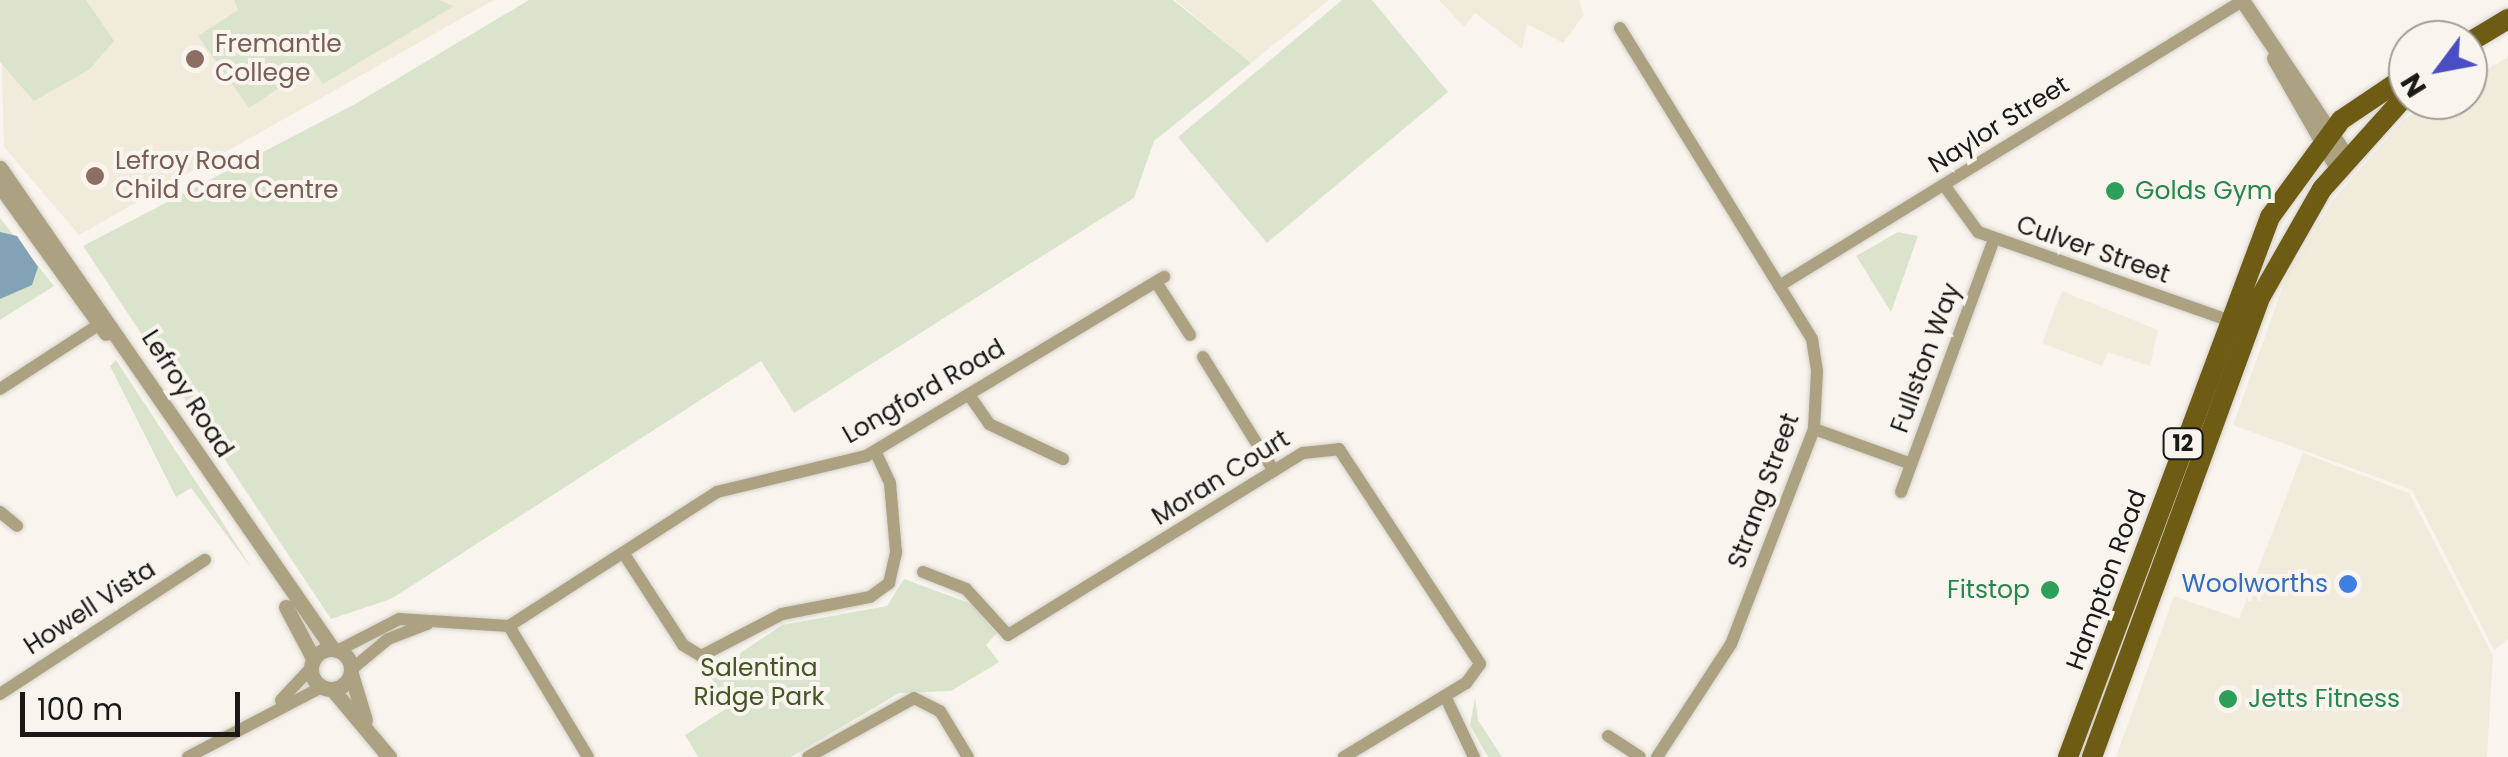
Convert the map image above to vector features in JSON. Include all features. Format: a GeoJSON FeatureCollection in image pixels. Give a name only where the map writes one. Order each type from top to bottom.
{"type":"FeatureCollection","features":[{"type":"Feature","properties":{"kind":"main road","name":"Hampton Road"},"geometry":{"type":"LineString","coordinates":[[2068,757],[2270,216],[2325,137],[2388,90]]}},
{"type":"Feature","properties":{"kind":"main road","name":"Hampton Road"},"geometry":{"type":"LineString","coordinates":[[2092,757],[2249,328],[2286,245],[2342,162],[2388,114]]}},
{"type":"Feature","properties":{"kind":"street"},"geometry":{"type":"LineString","coordinates":[[2242,0],[2342,162]]}},
{"type":"Feature","properties":{"kind":"street","name":"Naylor Street"},"geometry":{"type":"LineString","coordinates":[[1779,286],[2242,0]]}},
{"type":"Feature","properties":{"kind":"street","name":"Strang Street"},"geometry":{"type":"LineString","coordinates":[[1620,28],[1812,338],[1814,429],[1731,644],[1657,757]]}},
{"type":"Feature","properties":{"kind":"street","name":"Lefroy Road"},"geometry":{"type":"LineString","coordinates":[[0,168],[351,672],[364,720]]}},
{"type":"Feature","properties":{"kind":"street","name":"Culver Street"},"geometry":{"type":"LineString","coordinates":[[1944,185],[1965,220],[1994,239],[2249,328]]}},
{"type":"Feature","properties":{"kind":"street","name":"Lefroy Road"},"geometry":{"type":"LineString","coordinates":[[0,186],[104,322],[327,688],[364,720],[389,757]]}},
{"type":"Feature","properties":{"kind":"street","name":"Fullston Way"},"geometry":{"type":"LineString","coordinates":[[1900,492],[1994,239]]}},
{"type":"Feature","properties":{"kind":"street","name":"Longford Road"},"geometry":{"type":"LineString","coordinates":[[509,626],[726,488],[875,451],[1160,279],[1190,335]]}},
{"type":"Feature","properties":{"kind":"street"},"geometry":{"type":"LineString","coordinates":[[0,388],[104,322]]}},
{"type":"Feature","properties":{"kind":"street"},"geometry":{"type":"LineString","coordinates":[[1204,357],[1274,472]]}},
{"type":"Feature","properties":{"kind":"street"},"geometry":{"type":"LineString","coordinates":[[969,394],[988,424],[1063,460]]}},
{"type":"Feature","properties":{"kind":"street"},"geometry":{"type":"LineString","coordinates":[[1814,429],[1911,464]]}},
{"type":"Feature","properties":{"kind":"street","name":"Moran Court"},"geometry":{"type":"LineString","coordinates":[[923,572],[966,588],[1008,636],[1316,448],[1348,456],[1473,644],[1479,668],[1446,696]]}},
{"type":"Feature","properties":{"kind":"street"},"geometry":{"type":"LineString","coordinates":[[624,554],[688,651],[714,654],[776,616],[880,592],[894,568],[894,526],[875,451]]}},
{"type":"Feature","properties":{"kind":"street"},"geometry":{"type":"LineString","coordinates":[[0,512],[17,526]]}},
{"type":"Feature","properties":{"kind":"street","name":"Howell Vista"},"geometry":{"type":"LineString","coordinates":[[0,694],[205,560]]}},
{"type":"Feature","properties":{"kind":"street"},"geometry":{"type":"LineString","coordinates":[[279,702],[312,663],[400,619],[427,624],[509,626],[588,757]]}},
{"type":"Feature","properties":{"kind":"street"},"geometry":{"type":"LineString","coordinates":[[188,757],[279,702],[327,688],[388,639],[427,624]]}},
{"type":"Feature","properties":{"kind":"street"},"geometry":{"type":"LineString","coordinates":[[1344,757],[1446,696],[1474,757]]}},
{"type":"Feature","properties":{"kind":"street"},"geometry":{"type":"LineString","coordinates":[[808,757],[920,699],[940,710],[968,757]]}},
{"type":"Feature","properties":{"kind":"street"},"geometry":{"type":"LineString","coordinates":[[1608,736],[1640,757]]}},
{"type":"Feature","properties":{"kind":"shaded area","name":"Fremantle College"},"geometry":{"type":"Polygon","coordinates":[[[0,0],[494,0],[79,235],[4,147],[0,0]]]}},
{"type":"Feature","properties":{"kind":"shaded area"},"geometry":{"type":"Polygon","coordinates":[[[1175,0],[1329,0],[1251,63],[1175,0]]]}},
{"type":"Feature","properties":{"kind":"shaded area"},"geometry":{"type":"Polygon","coordinates":[[[1439,0],[1579,0],[1584,15],[1563,43],[1527,24],[1522,49],[1475,13],[1464,27],[1439,0]]]}},
{"type":"Feature","properties":{"kind":"shaded area"},"geometry":{"type":"Polygon","coordinates":[[[2508,57],[2508,639],[2494,650],[2412,490],[2233,425],[2286,278],[2333,200],[2403,120],[2488,120],[2488,69],[2508,57]]]}},
{"type":"Feature","properties":{"kind":"shaded area"},"geometry":{"type":"Polygon","coordinates":[[[2062,291],[2158,330],[2150,366],[2108,352],[2102,366],[2042,343],[2062,291]]]}},
{"type":"Feature","properties":{"kind":"shaded area"},"geometry":{"type":"Polygon","coordinates":[[[2303,453],[2409,493],[2493,656],[2487,757],[2116,757],[2174,596],[2239,619],[2303,453]]]}},
{"type":"Feature","properties":{"kind":"green space"},"geometry":{"type":"Polygon","coordinates":[[[0,0],[86,0],[114,41],[90,69],[34,101],[0,62],[0,0]]]}},
{"type":"Feature","properties":{"kind":"green space"},"geometry":{"type":"Polygon","coordinates":[[[234,0],[438,0],[454,6],[323,84],[311,67],[249,108],[198,36],[238,10],[234,0]]]}},
{"type":"Feature","properties":{"kind":"green space"},"geometry":{"type":"Polygon","coordinates":[[[529,0],[1173,0],[1251,63],[1154,141],[1134,198],[794,413],[761,361],[391,599],[331,619],[83,246],[355,104],[529,0]]]}},
{"type":"Feature","properties":{"kind":"green space"},"geometry":{"type":"Polygon","coordinates":[[[1342,0],[1372,0],[1448,92],[1267,243],[1178,137],[1342,0]]]}},
{"type":"Feature","properties":{"kind":"green space"},"geometry":{"type":"Polygon","coordinates":[[[0,218],[54,286],[0,320],[0,218]]]}},
{"type":"Feature","properties":{"kind":"green space"},"geometry":{"type":"Polygon","coordinates":[[[1898,232],[1918,236],[1891,312],[1856,256],[1898,232]]]}},
{"type":"Feature","properties":{"kind":"green space"},"geometry":{"type":"Polygon","coordinates":[[[116,360],[252,569],[191,488],[176,497],[110,366],[116,360]]]}},
{"type":"Feature","properties":{"kind":"green space","name":"Salentina Ridge Park"},"geometry":{"type":"Polygon","coordinates":[[[904,579],[972,604],[997,633],[986,645],[999,662],[951,691],[899,693],[791,757],[698,757],[685,735],[729,707],[709,674],[782,625],[887,606],[904,579]]]}},
{"type":"Feature","properties":{"kind":"green space"},"geometry":{"type":"Polygon","coordinates":[[[1475,698],[1478,720],[1502,757],[1488,757],[1470,725],[1475,698]]]}},
{"type":"Feature","properties":{"kind":"water"},"geometry":{"type":"Polygon","coordinates":[[[0,232],[17,236],[38,267],[32,285],[0,299],[0,232]]]}},
{"type":"Feature","properties":{"kind":"place","name":"Fremantle College"},"geometry":{"type":"Point","coordinates":[195,59]}},
{"type":"Feature","properties":{"kind":"place","name":"Lefroy Road Child Care Centre"},"geometry":{"type":"Point","coordinates":[95,176]}},
{"type":"Feature","properties":{"kind":"place","name":"Golds Gym"},"geometry":{"type":"Point","coordinates":[2115,191]}},
{"type":"Feature","properties":{"kind":"place","name":"Woolworths"},"geometry":{"type":"Point","coordinates":[2348,584]}},
{"type":"Feature","properties":{"kind":"place","name":"Fitstop"},"geometry":{"type":"Point","coordinates":[2050,590]}},
{"type":"Feature","properties":{"kind":"place","name":"Jetts Fitness"},"geometry":{"type":"Point","coordinates":[2228,699]}}]}
